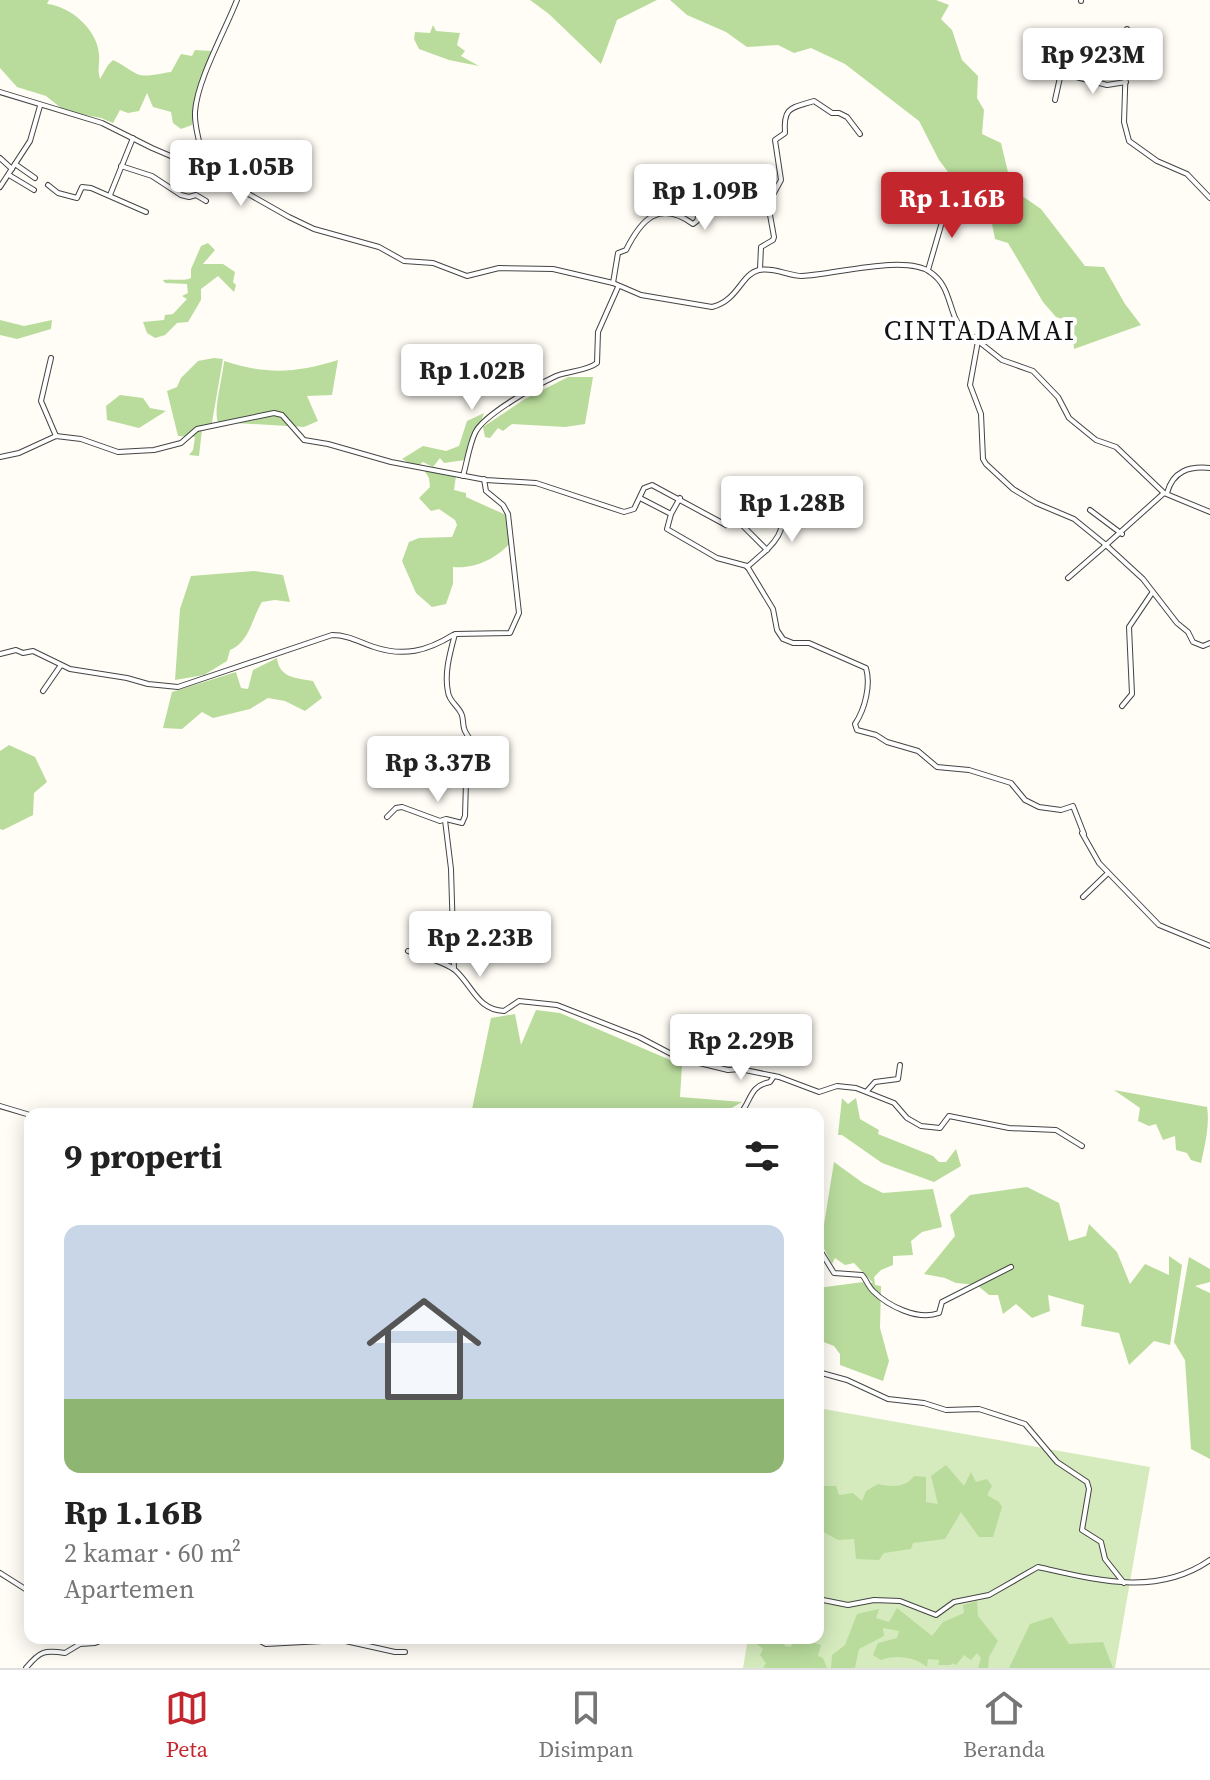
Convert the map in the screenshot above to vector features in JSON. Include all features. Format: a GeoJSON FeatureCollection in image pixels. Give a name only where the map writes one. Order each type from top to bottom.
{"type":"FeatureCollection","features":[{"type":"Feature","properties":{"kind":"street"},"geometry":{"type":"LineString","coordinates":[[200,169],[202,149],[194,116],[199,91],[237,0]]}},
{"type":"Feature","properties":{"kind":"street"},"geometry":{"type":"LineString","coordinates":[[1127,29],[1124,122],[1129,141],[1157,161],[1187,174],[1210,198]]}},
{"type":"Feature","properties":{"kind":"street"},"geometry":{"type":"LineString","coordinates":[[1055,100],[1061,73],[1107,85],[1126,82]]}},
{"type":"Feature","properties":{"kind":"street"},"geometry":{"type":"LineString","coordinates":[[0,92],[102,123],[200,169],[314,229],[379,247],[404,261],[433,263],[467,276],[499,268],[553,269],[616,285],[641,295],[712,307],[721,305],[733,296],[747,277],[760,270],[798,276],[915,265],[928,270],[944,287],[958,323],[1002,360],[1033,371],[1058,397],[1069,418],[1096,440],[1116,447],[1165,493],[1210,512]]}},
{"type":"Feature","properties":{"kind":"street"},"geometry":{"type":"LineString","coordinates":[[760,270],[761,247],[774,237],[768,204],[781,180],[775,140],[785,133],[786,114],[814,101],[832,113],[838,112],[847,117],[860,134]]}},
{"type":"Feature","properties":{"kind":"street"},"geometry":{"type":"LineString","coordinates":[[0,187],[30,141],[40,106]]}},
{"type":"Feature","properties":{"kind":"street"},"geometry":{"type":"LineString","coordinates":[[110,195],[133,138]]}},
{"type":"Feature","properties":{"kind":"street"},"geometry":{"type":"LineString","coordinates":[[0,158],[34,190]]}},
{"type":"Feature","properties":{"kind":"street"},"geometry":{"type":"LineString","coordinates":[[121,166],[152,176],[181,195],[189,197],[192,194],[206,201]]}},
{"type":"Feature","properties":{"kind":"street"},"geometry":{"type":"LineString","coordinates":[[12,169],[35,178]]}},
{"type":"Feature","properties":{"kind":"street"},"geometry":{"type":"LineString","coordinates":[[48,185],[72,198],[78,198],[83,187],[110,195],[146,212]]}},
{"type":"Feature","properties":{"kind":"street"},"geometry":{"type":"LineString","coordinates":[[917,187],[949,198],[928,270]]}},
{"type":"Feature","properties":{"kind":"street"},"geometry":{"type":"LineString","coordinates":[[463,476],[474,433],[492,413],[557,376],[582,367],[590,368],[597,363],[598,332],[616,285],[618,253],[624,252],[637,228],[652,215],[681,215],[693,224],[697,221],[702,201],[709,199],[727,200],[739,211],[758,211],[762,205],[768,204]]}},
{"type":"Feature","properties":{"kind":"street"},"geometry":{"type":"LineString","coordinates":[[978,341],[970,385],[981,414],[982,451],[986,464],[1013,489],[1036,503],[1074,519],[1143,579],[1193,642],[1203,646],[1210,643]]}},
{"type":"Feature","properties":{"kind":"street"},"geometry":{"type":"LineString","coordinates":[[51,358],[41,401],[56,436]]}},
{"type":"Feature","properties":{"kind":"street"},"geometry":{"type":"LineString","coordinates":[[0,457],[19,453],[56,436],[81,439],[118,452],[154,450],[181,443],[197,429],[274,413],[282,415],[304,440],[463,476],[536,483],[624,512],[634,509],[644,488],[649,485],[680,498],[726,525]]}},
{"type":"Feature","properties":{"kind":"street"},"geometry":{"type":"LineString","coordinates":[[1068,578],[1122,534],[1165,493],[1181,471],[1210,468]]}},
{"type":"Feature","properties":{"kind":"street"},"geometry":{"type":"LineString","coordinates":[[0,654],[16,650],[23,653],[33,651],[61,665],[148,684],[178,687],[332,635],[408,653],[426,650],[455,634],[510,633],[519,616],[507,510],[486,491],[484,479]]}},
{"type":"Feature","properties":{"kind":"street"},"geometry":{"type":"LineString","coordinates":[[747,567],[779,537],[783,525],[783,497]]}},
{"type":"Feature","properties":{"kind":"street"},"geometry":{"type":"LineString","coordinates":[[640,498],[671,514]]}},
{"type":"Feature","properties":{"kind":"street"},"geometry":{"type":"LineString","coordinates":[[680,498],[667,529],[717,558],[747,567],[773,609],[777,630],[783,639],[793,643],[809,643],[867,670],[864,707],[855,724],[856,729],[918,751],[937,767],[969,770],[1011,783],[1024,799],[1039,807],[1061,810],[1073,806],[1098,862],[1108,873],[1159,925],[1210,946]]}},
{"type":"Feature","properties":{"kind":"street"},"geometry":{"type":"LineString","coordinates":[[1090,510],[1122,534]]}},
{"type":"Feature","properties":{"kind":"street"},"geometry":{"type":"LineString","coordinates":[[738,521],[767,550]]}},
{"type":"Feature","properties":{"kind":"street"},"geometry":{"type":"LineString","coordinates":[[1122,706],[1130,698],[1129,627],[1152,593]]}},
{"type":"Feature","properties":{"kind":"street"},"geometry":{"type":"LineString","coordinates":[[387,817],[396,808],[402,807],[440,821],[463,822],[466,782],[477,774],[483,760],[482,753],[464,730],[463,715],[448,694],[447,675],[455,634]]}},
{"type":"Feature","properties":{"kind":"street"},"geometry":{"type":"LineString","coordinates":[[43,691],[61,665]]}},
{"type":"Feature","properties":{"kind":"street"},"geometry":{"type":"LineString","coordinates":[[445,819],[451,869],[454,969]]}},
{"type":"Feature","properties":{"kind":"street"},"geometry":{"type":"LineString","coordinates":[[1083,897],[1108,873]]}},
{"type":"Feature","properties":{"kind":"street"},"geometry":{"type":"LineString","coordinates":[[408,951],[454,969],[484,1006],[492,1010],[502,1012],[519,1001],[557,1005],[642,1038],[679,1058],[726,1070],[740,1069],[774,1076],[821,1093],[837,1086],[867,1092],[894,1103],[907,1118],[924,1127],[941,1128],[949,1116],[1009,1128],[1056,1130],[1082,1146]]}},
{"type":"Feature","properties":{"kind":"street"},"geometry":{"type":"LineString","coordinates":[[867,1092],[875,1082],[898,1079],[900,1065]]}},
{"type":"Feature","properties":{"kind":"street"},"geometry":{"type":"LineString","coordinates":[[743,1108],[752,1091],[770,1082],[774,1076]]}},
{"type":"Feature","properties":{"kind":"street"},"geometry":{"type":"LineString","coordinates":[[0,1106],[24,1113]]}},
{"type":"Feature","properties":{"kind":"street"},"geometry":{"type":"LineString","coordinates":[[824,1257],[834,1273],[862,1275],[872,1290],[886,1301],[908,1312],[929,1316],[939,1313],[942,1302],[1011,1267]]}},
{"type":"Feature","properties":{"kind":"street"},"geometry":{"type":"LineString","coordinates":[[824,1374],[847,1380],[888,1399],[924,1403],[939,1409],[979,1409],[1025,1424],[1057,1462],[1087,1482],[1089,1489],[1082,1530],[1101,1542],[1105,1559],[1124,1583]]}},
{"type":"Feature","properties":{"kind":"street"},"geometry":{"type":"LineString","coordinates":[[824,1600],[848,1605],[874,1600],[900,1601],[936,1615],[954,1602],[989,1595],[1038,1567],[1116,1584],[1172,1580],[1210,1560]]}},
{"type":"Feature","properties":{"kind":"street"},"geometry":{"type":"LineString","coordinates":[[0,1573],[24,1588]]}},
{"type":"Feature","properties":{"kind":"street"},"geometry":{"type":"LineString","coordinates":[[26,1668],[47,1650],[65,1653],[80,1644]]}},
{"type":"Feature","properties":{"kind":"street"},"geometry":{"type":"LineString","coordinates":[[359,1644],[405,1652]]}},
{"type":"Feature","properties":{"kind":"green space"},"geometry":{"type":"Polygon","coordinates":[[[0,0],[49,0],[47,4],[65,9],[81,20],[97,45],[100,79],[113,60],[137,74],[149,75],[171,72],[181,54],[192,56],[195,50],[212,51],[195,99],[192,125],[181,129],[173,123],[171,112],[153,107],[147,93],[139,111],[128,113],[120,110],[113,123],[65,111],[46,96],[17,87],[0,68],[0,0]]]}},
{"type":"Feature","properties":{"kind":"green space"},"geometry":{"type":"Polygon","coordinates":[[[530,0],[657,0],[617,20],[601,64],[530,0]]]}},
{"type":"Feature","properties":{"kind":"green space"},"geometry":{"type":"Polygon","coordinates":[[[670,0],[936,0],[949,5],[941,19],[952,30],[962,60],[978,76],[977,98],[984,110],[982,134],[1001,143],[1012,189],[1041,209],[1085,266],[1104,267],[1141,325],[1074,349],[1072,322],[1056,317],[1043,302],[1008,243],[995,239],[991,219],[974,222],[969,200],[939,160],[919,121],[845,64],[811,48],[794,53],[778,45],[747,47],[726,32],[687,15],[670,0]]]}},
{"type":"Feature","properties":{"kind":"green space"},"geometry":{"type":"Polygon","coordinates":[[[433,25],[436,31],[460,33],[457,45],[465,51],[461,56],[479,66],[449,60],[419,49],[414,39],[415,32],[430,33],[433,25]]]}},
{"type":"Feature","properties":{"kind":"green space"},"geometry":{"type":"Polygon","coordinates":[[[208,243],[215,250],[203,264],[223,264],[235,272],[234,292],[218,276],[201,289],[201,300],[188,322],[177,323],[165,335],[155,338],[147,333],[143,322],[164,320],[165,315],[173,314],[187,299],[182,296],[188,293],[187,284],[165,283],[163,280],[191,278],[191,269],[201,246],[208,243]]]}},
{"type":"Feature","properties":{"kind":"green space"},"geometry":{"type":"Polygon","coordinates":[[[0,320],[24,326],[52,320],[51,329],[17,339],[0,335],[0,320]]]}},
{"type":"Feature","properties":{"kind":"green space"},"geometry":{"type":"Polygon","coordinates":[[[223,359],[211,428],[202,429],[199,456],[189,455],[195,437],[178,436],[167,391],[177,387],[181,378],[198,361],[223,359]]]}},
{"type":"Feature","properties":{"kind":"green space"},"geometry":{"type":"Polygon","coordinates":[[[338,360],[332,395],[307,396],[318,421],[304,427],[218,422],[217,402],[224,361],[254,369],[281,371],[338,360]]]}},
{"type":"Feature","properties":{"kind":"green space"},"geometry":{"type":"Polygon","coordinates":[[[568,377],[593,377],[585,424],[565,427],[512,424],[503,431],[498,428],[490,438],[485,437],[483,427],[525,399],[568,377]]]}},
{"type":"Feature","properties":{"kind":"green space"},"geometry":{"type":"Polygon","coordinates":[[[120,395],[143,398],[150,408],[166,411],[139,428],[107,420],[106,406],[120,395]]]}},
{"type":"Feature","properties":{"kind":"green space"},"geometry":{"type":"Polygon","coordinates":[[[484,413],[465,460],[444,463],[440,458],[433,467],[423,462],[416,467],[402,459],[423,446],[446,451],[459,446],[467,421],[484,413]]]}},
{"type":"Feature","properties":{"kind":"green space"},"geometry":{"type":"Polygon","coordinates":[[[424,470],[456,476],[454,490],[466,493],[466,497],[506,515],[510,543],[484,562],[453,567],[453,584],[446,604],[432,607],[416,593],[402,561],[409,542],[419,538],[452,537],[457,525],[455,520],[439,509],[431,511],[419,498],[430,487],[424,470]]]}},
{"type":"Feature","properties":{"kind":"green space"},"geometry":{"type":"Polygon","coordinates":[[[254,571],[283,575],[290,602],[262,602],[246,636],[230,650],[227,661],[204,675],[175,680],[180,609],[191,576],[254,571]]]}},
{"type":"Feature","properties":{"kind":"green space"},"geometry":{"type":"Polygon","coordinates":[[[277,658],[278,665],[285,673],[313,681],[322,698],[305,711],[285,701],[268,698],[250,709],[213,718],[202,712],[182,729],[163,728],[172,692],[236,672],[241,688],[248,689],[253,670],[277,658]]]}},
{"type":"Feature","properties":{"kind":"green space"},"geometry":{"type":"Polygon","coordinates":[[[9,745],[35,757],[47,782],[34,793],[33,815],[3,830],[0,829],[0,751],[9,745]]]}},
{"type":"Feature","properties":{"kind":"green space"},"geometry":{"type":"Polygon","coordinates":[[[536,1010],[560,1013],[682,1065],[680,1097],[742,1102],[732,1108],[472,1108],[491,1018],[515,1014],[521,1045],[536,1010]]]}},
{"type":"Feature","properties":{"kind":"green space"},"geometry":{"type":"Polygon","coordinates":[[[1114,1090],[1207,1107],[1201,1163],[1191,1160],[1187,1153],[1176,1150],[1175,1136],[1163,1140],[1156,1124],[1149,1126],[1138,1121],[1140,1108],[1114,1090]]]}},
{"type":"Feature","properties":{"kind":"green space"},"geometry":{"type":"Polygon","coordinates":[[[842,1098],[848,1104],[856,1098],[860,1119],[879,1130],[878,1134],[933,1156],[939,1162],[946,1162],[956,1149],[961,1166],[934,1182],[882,1163],[838,1135],[842,1098]]]}},
{"type":"Feature","properties":{"kind":"green space"},"geometry":{"type":"Polygon","coordinates":[[[834,1162],[883,1193],[933,1189],[942,1227],[922,1232],[911,1241],[913,1255],[893,1256],[893,1265],[874,1277],[875,1285],[881,1286],[880,1328],[889,1361],[883,1381],[840,1365],[840,1354],[834,1346],[824,1342],[824,1287],[873,1283],[854,1263],[845,1265],[835,1258],[832,1264],[824,1249],[824,1224],[834,1162]]]}},
{"type":"Feature","properties":{"kind":"green space"},"geometry":{"type":"Polygon","coordinates":[[[1027,1187],[1059,1203],[1069,1241],[1086,1236],[1089,1224],[1117,1252],[1130,1284],[1145,1264],[1169,1275],[1169,1256],[1182,1265],[1170,1345],[1154,1341],[1129,1365],[1119,1333],[1081,1326],[1084,1305],[1048,1295],[1050,1311],[1032,1318],[1016,1304],[1003,1314],[998,1295],[989,1295],[977,1285],[924,1274],[955,1236],[950,1215],[970,1195],[1027,1187]]]}},
{"type":"Feature","properties":{"kind":"green space"},"geometry":{"type":"Polygon","coordinates":[[[1189,1257],[1210,1269],[1210,1282],[1195,1286],[1210,1293],[1210,1459],[1191,1449],[1185,1360],[1174,1342],[1189,1257]]]}},
{"type":"Feature","properties":{"kind":"green space"},"geometry":{"type":"Polygon","coordinates":[[[824,1409],[1150,1467],[1115,1668],[743,1668],[747,1644],[824,1644],[824,1409]]]}},
{"type":"Feature","properties":{"kind":"green space"},"geometry":{"type":"Polygon","coordinates":[[[946,1465],[964,1486],[971,1472],[976,1482],[987,1479],[992,1486],[987,1495],[1002,1507],[993,1537],[979,1537],[961,1512],[945,1539],[913,1543],[911,1549],[884,1553],[879,1560],[856,1559],[854,1539],[838,1540],[824,1532],[824,1486],[836,1486],[839,1495],[853,1493],[862,1501],[866,1491],[878,1484],[898,1486],[914,1476],[926,1477],[926,1502],[938,1504],[931,1476],[946,1465]]]}},
{"type":"Feature","properties":{"kind":"green space"},"geometry":{"type":"Polygon","coordinates":[[[977,1601],[978,1616],[998,1641],[989,1657],[988,1668],[978,1668],[981,1658],[977,1653],[971,1660],[964,1655],[956,1665],[938,1665],[939,1660],[928,1659],[927,1667],[899,1657],[881,1660],[873,1655],[878,1643],[897,1638],[899,1631],[883,1628],[884,1636],[859,1649],[855,1668],[831,1668],[832,1655],[845,1645],[857,1614],[879,1609],[876,1618],[889,1622],[897,1608],[932,1636],[943,1622],[964,1613],[963,1605],[977,1601]]]}},
{"type":"Feature","properties":{"kind":"green space"},"geometry":{"type":"Polygon","coordinates":[[[1052,1617],[1069,1644],[1103,1642],[1113,1668],[1009,1668],[1030,1624],[1052,1617]]]}},
{"type":"Feature","properties":{"kind":"green space"},"geometry":{"type":"Polygon","coordinates":[[[757,1644],[784,1644],[790,1647],[793,1644],[818,1644],[821,1645],[818,1656],[823,1658],[827,1668],[763,1668],[766,1663],[760,1655],[763,1649],[757,1644]]]}},
{"type":"Feature","properties":{"kind":"district","name":"CINTADAMAI"},"geometry":{"type":"Point","coordinates":[980,330]}}]}
